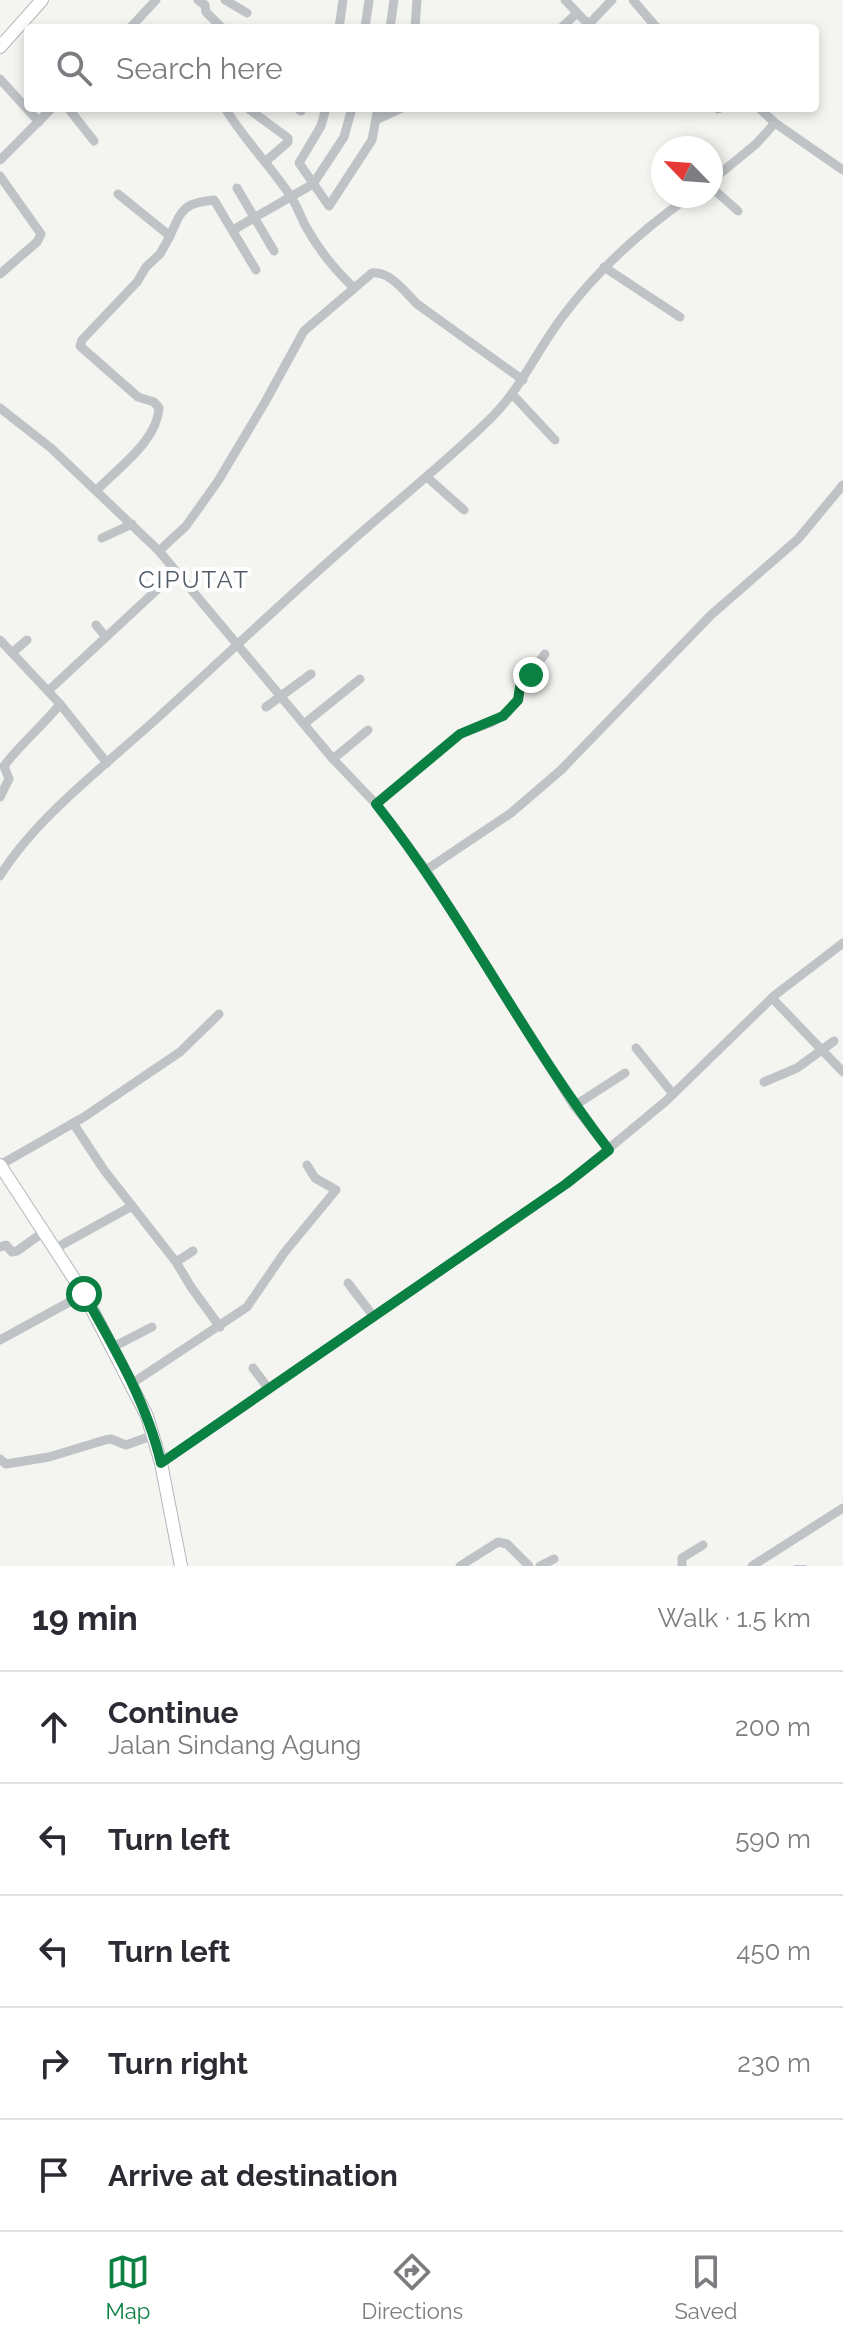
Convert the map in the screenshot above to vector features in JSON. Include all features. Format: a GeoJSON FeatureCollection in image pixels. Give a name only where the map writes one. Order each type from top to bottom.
{"type":"FeatureCollection","features":[{"type":"Feature","properties":{"kind":"main road"},"geometry":{"type":"LineString","coordinates":[[1,44],[42,0]]}},
{"type":"Feature","properties":{"kind":"main road"},"geometry":{"type":"LineString","coordinates":[[0,1165],[84,1294],[131,1384],[154,1435],[180,1562]]}},
{"type":"Feature","properties":{"kind":"street"},"geometry":{"type":"LineString","coordinates":[[134,24],[156,0]]}},
{"type":"Feature","properties":{"kind":"street"},"geometry":{"type":"LineString","coordinates":[[225,0],[247,13]]}},
{"type":"Feature","properties":{"kind":"street"},"geometry":{"type":"LineString","coordinates":[[340,24],[343,0]]}},
{"type":"Feature","properties":{"kind":"street"},"geometry":{"type":"LineString","coordinates":[[366,24],[369,0]]}},
{"type":"Feature","properties":{"kind":"street"},"geometry":{"type":"LineString","coordinates":[[391,24],[394,0]]}},
{"type":"Feature","properties":{"kind":"street"},"geometry":{"type":"LineString","coordinates":[[415,24],[417,0]]}},
{"type":"Feature","properties":{"kind":"street"},"geometry":{"type":"LineString","coordinates":[[565,0],[584,20],[592,22],[612,0]]}},
{"type":"Feature","properties":{"kind":"street"},"geometry":{"type":"LineString","coordinates":[[633,0],[654,24]]}},
{"type":"Feature","properties":{"kind":"street"},"geometry":{"type":"LineString","coordinates":[[203,2],[206,12],[218,24]]}},
{"type":"Feature","properties":{"kind":"street"},"geometry":{"type":"LineString","coordinates":[[565,24],[577,13]]}},
{"type":"Feature","properties":{"kind":"street"},"geometry":{"type":"LineString","coordinates":[[0,79],[24,105]]}},
{"type":"Feature","properties":{"kind":"street"},"geometry":{"type":"LineString","coordinates":[[30,112],[39,122]]}},
{"type":"Feature","properties":{"kind":"street"},"geometry":{"type":"LineString","coordinates":[[0,160],[48,112]]}},
{"type":"Feature","properties":{"kind":"street"},"geometry":{"type":"LineString","coordinates":[[71,112],[94,141]]}},
{"type":"Feature","properties":{"kind":"street"},"geometry":{"type":"LineString","coordinates":[[227,112],[291,196],[326,258],[354,288]]}},
{"type":"Feature","properties":{"kind":"street"},"geometry":{"type":"LineString","coordinates":[[237,128],[248,112]]}},
{"type":"Feature","properties":{"kind":"street"},"geometry":{"type":"LineString","coordinates":[[254,112],[288,138],[288,142],[266,161]]}},
{"type":"Feature","properties":{"kind":"street"},"geometry":{"type":"LineString","coordinates":[[325,112],[321,126],[299,162],[326,205],[330,206],[372,140],[377,112]]}},
{"type":"Feature","properties":{"kind":"street"},"geometry":{"type":"LineString","coordinates":[[233,230],[313,184],[347,132],[351,112]]}},
{"type":"Feature","properties":{"kind":"street"},"geometry":{"type":"LineString","coordinates":[[376,120],[393,112]]}},
{"type":"Feature","properties":{"kind":"street"},"geometry":{"type":"LineString","coordinates":[[763,112],[843,170]]}},
{"type":"Feature","properties":{"kind":"street"},"geometry":{"type":"LineString","coordinates":[[723,171],[756,144],[775,123]]}},
{"type":"Feature","properties":{"kind":"street"},"geometry":{"type":"LineString","coordinates":[[0,176],[41,234],[37,242],[0,274]]}},
{"type":"Feature","properties":{"kind":"street"},"geometry":{"type":"LineString","coordinates":[[237,188],[274,251]]}},
{"type":"Feature","properties":{"kind":"street"},"geometry":{"type":"LineString","coordinates":[[118,194],[170,236]]}},
{"type":"Feature","properties":{"kind":"street"},"geometry":{"type":"LineString","coordinates":[[723,198],[738,211]]}},
{"type":"Feature","properties":{"kind":"street"},"geometry":{"type":"LineString","coordinates":[[91,484],[140,447],[158,424],[159,408],[154,402],[138,397],[80,346],[82,340],[137,282],[170,236],[181,209],[196,202],[214,200],[256,270]]}},
{"type":"Feature","properties":{"kind":"street"},"geometry":{"type":"LineString","coordinates":[[0,876],[20,847],[107,763],[358,535],[428,478],[513,395],[562,317],[604,267],[675,208]]}},
{"type":"Feature","properties":{"kind":"street"},"geometry":{"type":"LineString","coordinates":[[604,267],[680,317]]}},
{"type":"Feature","properties":{"kind":"street"},"geometry":{"type":"LineString","coordinates":[[159,551],[186,526],[218,481],[304,331],[372,273],[382,273],[417,304],[523,380]]}},
{"type":"Feature","properties":{"kind":"street"},"geometry":{"type":"LineString","coordinates":[[513,395],[555,440]]}},
{"type":"Feature","properties":{"kind":"street"},"geometry":{"type":"LineString","coordinates":[[0,408],[51,448],[159,551],[333,759],[376,804],[426,870],[574,1106],[609,1150]]}},
{"type":"Feature","properties":{"kind":"street"},"geometry":{"type":"LineString","coordinates":[[428,478],[464,510]]}},
{"type":"Feature","properties":{"kind":"street"},"geometry":{"type":"LineString","coordinates":[[426,870],[511,813],[561,770],[711,615],[798,539],[843,485]]}},
{"type":"Feature","properties":{"kind":"street"},"geometry":{"type":"LineString","coordinates":[[102,538],[132,524]]}},
{"type":"Feature","properties":{"kind":"street"},"geometry":{"type":"LineString","coordinates":[[48,691],[176,572]]}},
{"type":"Feature","properties":{"kind":"street"},"geometry":{"type":"LineString","coordinates":[[96,625],[105,636]]}},
{"type":"Feature","properties":{"kind":"street"},"geometry":{"type":"LineString","coordinates":[[0,640],[60,704],[107,763]]}},
{"type":"Feature","properties":{"kind":"street"},"geometry":{"type":"LineString","coordinates":[[13,652],[27,640]]}},
{"type":"Feature","properties":{"kind":"street"},"geometry":{"type":"LineString","coordinates":[[376,804],[460,734],[507,713],[518,700],[520,687],[545,654]]}},
{"type":"Feature","properties":{"kind":"street"},"geometry":{"type":"LineString","coordinates":[[266,707],[311,674]]}},
{"type":"Feature","properties":{"kind":"street"},"geometry":{"type":"LineString","coordinates":[[304,724],[360,679]]}},
{"type":"Feature","properties":{"kind":"street"},"geometry":{"type":"LineString","coordinates":[[0,797],[9,779],[4,766],[60,704]]}},
{"type":"Feature","properties":{"kind":"street"},"geometry":{"type":"LineString","coordinates":[[333,759],[368,730]]}},
{"type":"Feature","properties":{"kind":"street"},"geometry":{"type":"LineString","coordinates":[[161,1463],[566,1184],[673,1094],[772,998],[843,943]]}},
{"type":"Feature","properties":{"kind":"street"},"geometry":{"type":"LineString","coordinates":[[772,998],[843,1072]]}},
{"type":"Feature","properties":{"kind":"street"},"geometry":{"type":"LineString","coordinates":[[0,1165],[73,1123],[180,1052],[219,1014]]}},
{"type":"Feature","properties":{"kind":"street"},"geometry":{"type":"LineString","coordinates":[[764,1082],[797,1068],[834,1041]]}},
{"type":"Feature","properties":{"kind":"street"},"geometry":{"type":"LineString","coordinates":[[636,1048],[673,1094]]}},
{"type":"Feature","properties":{"kind":"street"},"geometry":{"type":"LineString","coordinates":[[574,1106],[625,1073]]}},
{"type":"Feature","properties":{"kind":"street"},"geometry":{"type":"LineString","coordinates":[[73,1123],[220,1327]]}},
{"type":"Feature","properties":{"kind":"street"},"geometry":{"type":"LineString","coordinates":[[131,1384],[247,1307],[284,1253],[336,1190],[315,1178],[307,1165]]}},
{"type":"Feature","properties":{"kind":"street"},"geometry":{"type":"LineString","coordinates":[[56,1248],[132,1206]]}},
{"type":"Feature","properties":{"kind":"street"},"geometry":{"type":"LineString","coordinates":[[0,1247],[6,1245],[12,1252],[17,1251],[45,1231]]}},
{"type":"Feature","properties":{"kind":"street"},"geometry":{"type":"LineString","coordinates":[[176,1262],[193,1251]]}},
{"type":"Feature","properties":{"kind":"street"},"geometry":{"type":"LineString","coordinates":[[348,1283],[374,1317]]}},
{"type":"Feature","properties":{"kind":"street"},"geometry":{"type":"LineString","coordinates":[[0,1340],[84,1294]]}},
{"type":"Feature","properties":{"kind":"street"},"geometry":{"type":"LineString","coordinates":[[113,1347],[152,1327]]}},
{"type":"Feature","properties":{"kind":"street"},"geometry":{"type":"LineString","coordinates":[[253,1368],[268,1388]]}},
{"type":"Feature","properties":{"kind":"street"},"geometry":{"type":"LineString","coordinates":[[0,1459],[6,1464],[105,1440],[126,1445],[154,1435]]}},
{"type":"Feature","properties":{"kind":"street"},"geometry":{"type":"LineString","coordinates":[[752,1566],[843,1508]]}},
{"type":"Feature","properties":{"kind":"street"},"geometry":{"type":"LineString","coordinates":[[460,1566],[498,1542],[507,1544],[529,1566]]}},
{"type":"Feature","properties":{"kind":"street"},"geometry":{"type":"LineString","coordinates":[[682,1566],[682,1558],[703,1545]]}},
{"type":"Feature","properties":{"kind":"street"},"geometry":{"type":"LineString","coordinates":[[540,1566],[554,1559]]}},
{"type":"Feature","properties":{"kind":"waterway"},"geometry":{"type":"LineString","coordinates":[[795,1566],[806,1566]]}},
{"type":"Feature","properties":{"kind":"district","name":"CIPUTAT"},"geometry":{"type":"Point","coordinates":[194,580]}},
{"type":"Feature","properties":{"kind":"route"},"geometry":{"type":"LineString","coordinates":[[84,1294],[143,1408],[161,1463],[566,1184],[609,1150],[574,1106],[426,870],[376,804],[460,734],[503,716],[516,703],[520,687],[531,675]]}}]}
